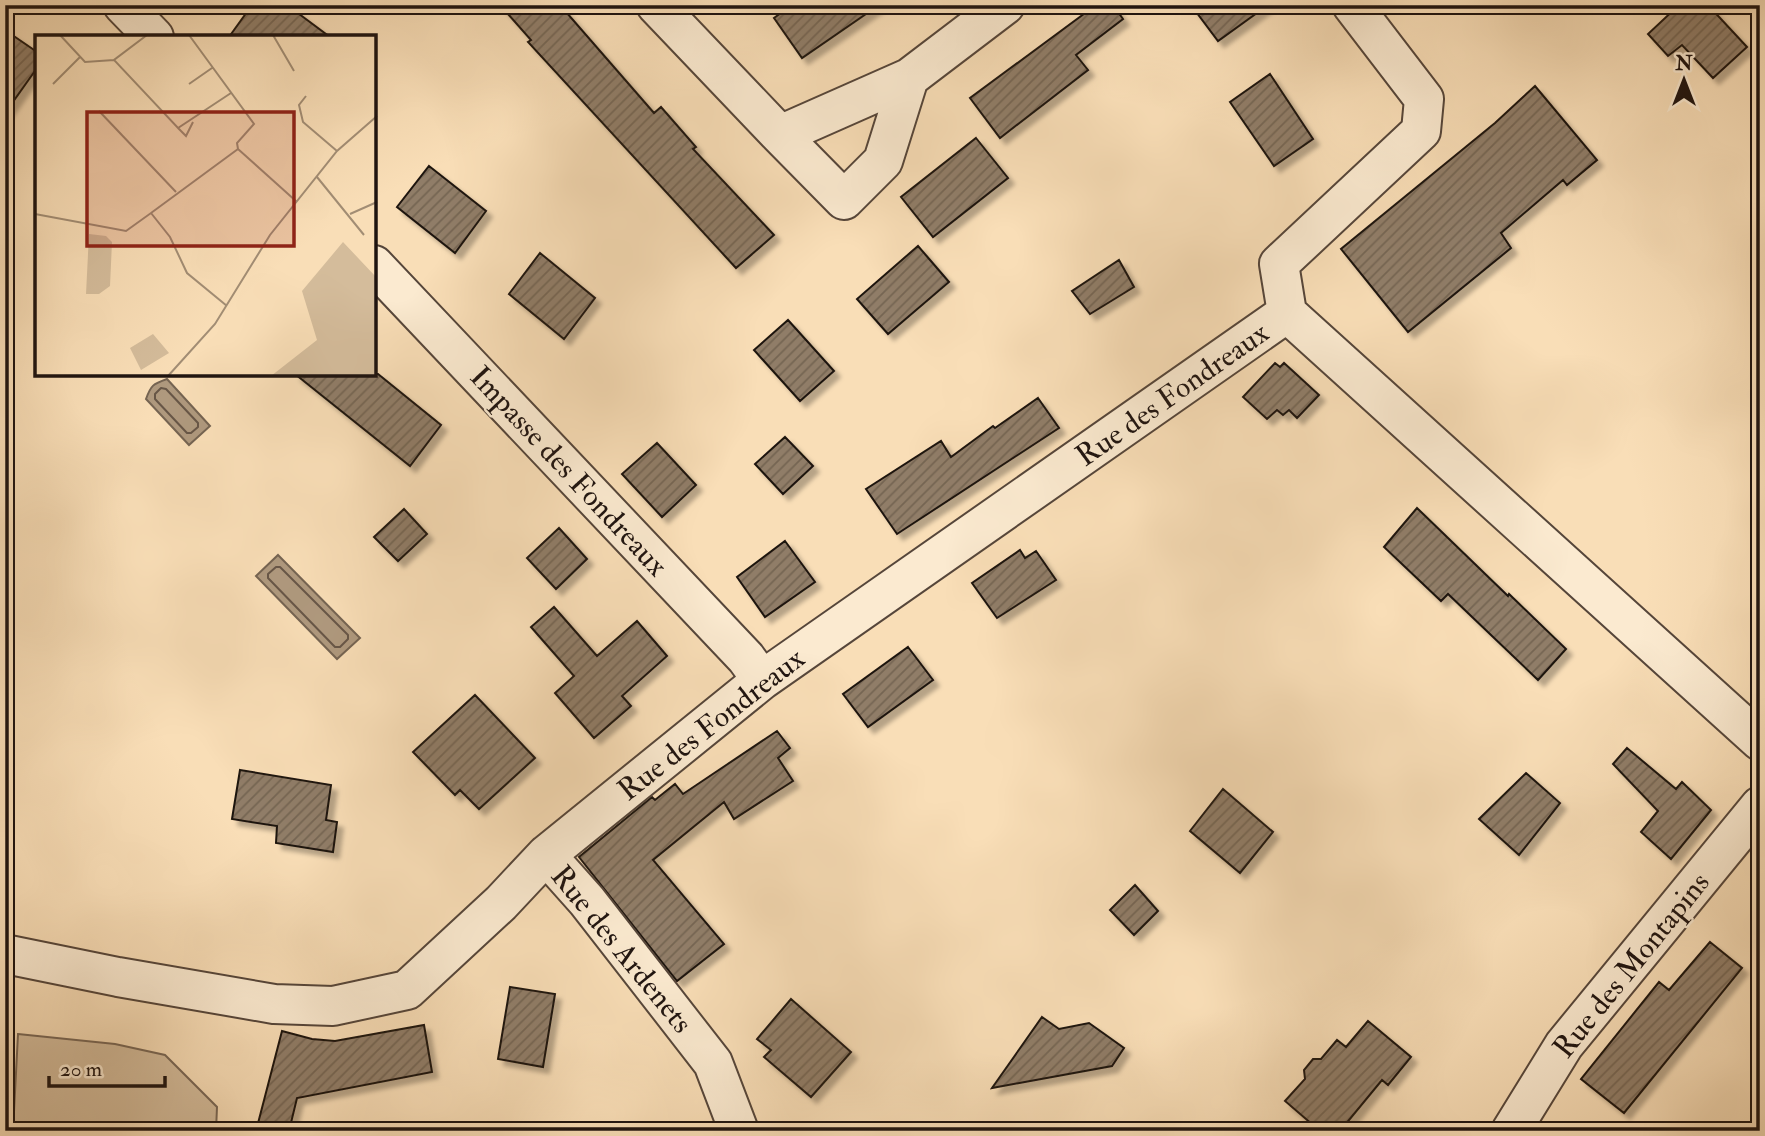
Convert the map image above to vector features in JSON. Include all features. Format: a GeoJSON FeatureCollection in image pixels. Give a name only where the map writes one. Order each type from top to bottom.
{"type":"FeatureCollection","features":[{"type":"Feature","properties":{"kind":"street"},"geometry":{"type":"LineString","coordinates":[[123,5],[152,35]]}},
{"type":"Feature","properties":{"kind":"street"},"geometry":{"type":"LineString","coordinates":[[656,5],[844,200],[883,161],[909,78]]}},
{"type":"Feature","properties":{"kind":"street"},"geometry":{"type":"LineString","coordinates":[[779,135],[909,78],[1005,5]]}},
{"type":"Feature","properties":{"kind":"street"},"geometry":{"type":"LineString","coordinates":[[1287,313],[1279,264],[1421,131],[1424,99],[1352,5]]}},
{"type":"Feature","properties":{"kind":"street","name":"Impasse des Fondreaux"},"geometry":{"type":"LineString","coordinates":[[376,267],[736,648],[762,680]]}},
{"type":"Feature","properties":{"kind":"street","name":"Rue des Fondreaux"},"geometry":{"type":"LineString","coordinates":[[546,855],[762,680],[1287,313],[1760,741]]}},
{"type":"Feature","properties":{"kind":"street","name":"Rue des Montapins"},"geometry":{"type":"LineString","coordinates":[[1511,1131],[1564,1045],[1760,806]]}},
{"type":"Feature","properties":{"kind":"street","name":"Rue des Ardenets"},"geometry":{"type":"LineString","coordinates":[[5,954],[274,1004],[333,1006],[407,990],[501,903],[546,855],[587,901],[713,1063],[739,1131]]}},
{"type":"Feature","properties":{"kind":"shaded area"},"geometry":{"type":"Polygon","coordinates":[[[18,1034],[115,1044],[165,1055],[217,1107],[216,1131],[13,1131],[18,1034]]]}},
{"type":"Feature","properties":{"kind":"water"},"geometry":{"type":"Polygon","coordinates":[[[167,379],[210,426],[189,445],[146,399],[153,386],[167,379]]]}},
{"type":"Feature","properties":{"kind":"water"},"geometry":{"type":"Polygon","coordinates":[[[278,555],[360,638],[337,659],[256,576],[278,555]]]}},
{"type":"Feature","properties":{"kind":"building"},"geometry":{"type":"Polygon","coordinates":[[[252,5],[287,5],[327,35],[230,35],[252,5]]]}},
{"type":"Feature","properties":{"kind":"building"},"geometry":{"type":"Polygon","coordinates":[[[500,5],[560,5],[654,113],[661,107],[696,147],[693,149],[774,235],[736,268],[528,42],[531,40],[500,5]]]}},
{"type":"Feature","properties":{"kind":"building"},"geometry":{"type":"Polygon","coordinates":[[[792,5],[879,5],[802,58],[774,18],[792,5]]]}},
{"type":"Feature","properties":{"kind":"building"},"geometry":{"type":"Polygon","coordinates":[[[1096,5],[1113,5],[1123,19],[1076,55],[1088,70],[1000,138],[970,98],[1096,5]]]}},
{"type":"Feature","properties":{"kind":"building"},"geometry":{"type":"Polygon","coordinates":[[[1191,5],[1268,5],[1218,41],[1191,5]]]}},
{"type":"Feature","properties":{"kind":"building"},"geometry":{"type":"Polygon","coordinates":[[[1679,5],[1708,5],[1747,47],[1713,78],[1682,45],[1668,56],[1648,34],[1679,5]]]}},
{"type":"Feature","properties":{"kind":"building"},"geometry":{"type":"Polygon","coordinates":[[[5,30],[35,51],[35,71],[5,113],[5,30]]]}},
{"type":"Feature","properties":{"kind":"building"},"geometry":{"type":"Polygon","coordinates":[[[1270,74],[1313,139],[1274,166],[1230,102],[1270,74]]]}},
{"type":"Feature","properties":{"kind":"building"},"geometry":{"type":"Polygon","coordinates":[[[1535,86],[1597,160],[1567,185],[1563,180],[1501,233],[1511,248],[1408,332],[1341,249],[1495,123],[1535,86]]]}},
{"type":"Feature","properties":{"kind":"building"},"geometry":{"type":"Polygon","coordinates":[[[976,138],[1008,178],[933,237],[901,197],[976,138]]]}},
{"type":"Feature","properties":{"kind":"building"},"geometry":{"type":"Polygon","coordinates":[[[429,166],[486,211],[455,253],[397,207],[429,166]]]}},
{"type":"Feature","properties":{"kind":"building"},"geometry":{"type":"Polygon","coordinates":[[[918,246],[949,282],[888,334],[857,299],[918,246]]]}},
{"type":"Feature","properties":{"kind":"building"},"geometry":{"type":"Polygon","coordinates":[[[540,253],[595,298],[564,339],[509,294],[540,253]]]}},
{"type":"Feature","properties":{"kind":"building"},"geometry":{"type":"Polygon","coordinates":[[[1119,260],[1134,287],[1090,314],[1072,291],[1119,260]]]}},
{"type":"Feature","properties":{"kind":"building"},"geometry":{"type":"Polygon","coordinates":[[[788,320],[834,371],[800,401],[754,350],[788,320]]]}},
{"type":"Feature","properties":{"kind":"building"},"geometry":{"type":"Polygon","coordinates":[[[1275,363],[1280,367],[1284,363],[1319,395],[1297,418],[1289,410],[1283,415],[1277,410],[1267,419],[1243,397],[1275,363]]]}},
{"type":"Feature","properties":{"kind":"building"},"geometry":{"type":"Polygon","coordinates":[[[378,374],[441,425],[410,466],[298,376],[378,374]]]}},
{"type":"Feature","properties":{"kind":"building"},"geometry":{"type":"Polygon","coordinates":[[[1038,398],[1059,428],[897,534],[866,489],[941,441],[951,457],[1038,398]]]}},
{"type":"Feature","properties":{"kind":"building"},"geometry":{"type":"Polygon","coordinates":[[[785,437],[813,466],[783,494],[755,464],[785,437]]]}},
{"type":"Feature","properties":{"kind":"building"},"geometry":{"type":"Polygon","coordinates":[[[657,443],[696,485],[662,517],[622,474],[657,443]]]}},
{"type":"Feature","properties":{"kind":"building"},"geometry":{"type":"Polygon","coordinates":[[[1417,508],[1566,649],[1538,680],[1448,594],[1441,601],[1384,547],[1417,508]]]}},
{"type":"Feature","properties":{"kind":"building"},"geometry":{"type":"Polygon","coordinates":[[[404,509],[427,534],[398,561],[374,537],[404,509]]]}},
{"type":"Feature","properties":{"kind":"building"},"geometry":{"type":"Polygon","coordinates":[[[559,528],[587,559],[556,589],[527,558],[559,528]]]}},
{"type":"Feature","properties":{"kind":"building"},"geometry":{"type":"Polygon","coordinates":[[[785,541],[815,582],[765,617],[737,577],[785,541]]]}},
{"type":"Feature","properties":{"kind":"building"},"geometry":{"type":"Polygon","coordinates":[[[1020,550],[1025,558],[1036,551],[1056,580],[997,618],[972,583],[1020,550]]]}},
{"type":"Feature","properties":{"kind":"building"},"geometry":{"type":"Polygon","coordinates":[[[554,607],[597,656],[637,621],[667,656],[622,696],[631,706],[594,738],[555,693],[574,676],[531,627],[554,607]]]}},
{"type":"Feature","properties":{"kind":"building"},"geometry":{"type":"Polygon","coordinates":[[[908,647],[933,680],[868,727],[843,694],[908,647]]]}},
{"type":"Feature","properties":{"kind":"building"},"geometry":{"type":"Polygon","coordinates":[[[475,695],[535,758],[479,809],[460,790],[455,795],[413,752],[475,695]]]}},
{"type":"Feature","properties":{"kind":"building"},"geometry":{"type":"Polygon","coordinates":[[[777,731],[790,748],[778,758],[793,781],[734,819],[724,802],[653,860],[724,944],[677,981],[579,857],[652,797],[655,800],[675,784],[683,794],[777,731]]]}},
{"type":"Feature","properties":{"kind":"building"},"geometry":{"type":"Polygon","coordinates":[[[1627,748],[1676,789],[1682,782],[1711,810],[1671,859],[1641,832],[1658,811],[1613,764],[1627,748]]]}},
{"type":"Feature","properties":{"kind":"building"},"geometry":{"type":"Polygon","coordinates":[[[240,770],[331,785],[326,820],[337,822],[333,852],[276,843],[277,826],[232,819],[240,770]]]}},
{"type":"Feature","properties":{"kind":"building"},"geometry":{"type":"Polygon","coordinates":[[[1526,773],[1560,803],[1519,855],[1479,819],[1526,773]]]}},
{"type":"Feature","properties":{"kind":"building"},"geometry":{"type":"Polygon","coordinates":[[[1223,789],[1273,832],[1240,873],[1190,831],[1223,789]]]}},
{"type":"Feature","properties":{"kind":"building"},"geometry":{"type":"Polygon","coordinates":[[[1135,885],[1158,911],[1134,935],[1110,910],[1135,885]]]}},
{"type":"Feature","properties":{"kind":"building"},"geometry":{"type":"Polygon","coordinates":[[[1710,942],[1742,968],[1624,1113],[1581,1079],[1659,982],[1669,990],[1710,942]]]}},
{"type":"Feature","properties":{"kind":"building"},"geometry":{"type":"Polygon","coordinates":[[[510,987],[555,994],[543,1067],[498,1059],[510,987]]]}},
{"type":"Feature","properties":{"kind":"building"},"geometry":{"type":"Polygon","coordinates":[[[791,999],[851,1052],[811,1097],[764,1057],[771,1050],[757,1039],[791,999]]]}},
{"type":"Feature","properties":{"kind":"building"},"geometry":{"type":"Polygon","coordinates":[[[1042,1017],[1059,1029],[1089,1023],[1124,1048],[1112,1066],[992,1088],[1042,1017]]]}},
{"type":"Feature","properties":{"kind":"building"},"geometry":{"type":"Polygon","coordinates":[[[1368,1021],[1411,1057],[1388,1085],[1382,1080],[1340,1131],[1320,1131],[1285,1101],[1305,1079],[1304,1070],[1313,1059],[1321,1059],[1337,1040],[1346,1047],[1368,1021]]]}},
{"type":"Feature","properties":{"kind":"building"},"geometry":{"type":"Polygon","coordinates":[[[424,1025],[432,1072],[297,1098],[289,1131],[256,1131],[282,1031],[312,1039],[335,1041],[424,1025]]]}}]}
